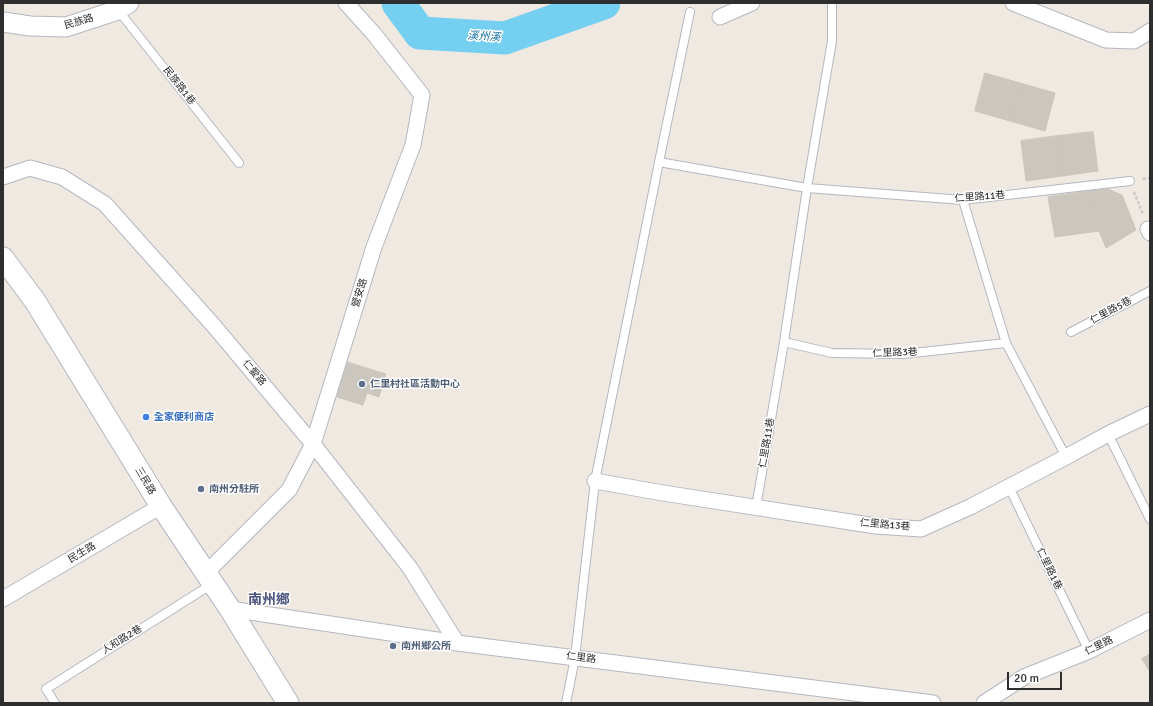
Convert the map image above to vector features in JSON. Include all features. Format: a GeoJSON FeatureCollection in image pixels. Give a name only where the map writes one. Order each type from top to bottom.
{"type":"FeatureCollection","features":[{"type":"Feature","properties":{"kind":"main road","name":"三民路"},"geometry":{"type":"LineString","coordinates":[[3,258],[35,301],[161,506],[230,610],[288,703]]}},
{"type":"Feature","properties":{"kind":"street","name":"營安路"},"geometry":{"type":"LineString","coordinates":[[209,578],[290,490],[313,444],[374,247],[413,145],[422,95],[379,40],[346,3]]}},
{"type":"Feature","properties":{"kind":"street"},"geometry":{"type":"LineString","coordinates":[[720,17],[752,3]]}},
{"type":"Feature","properties":{"kind":"street"},"geometry":{"type":"LineString","coordinates":[[1013,3],[1106,40],[1134,41],[1150,31]]}},
{"type":"Feature","properties":{"kind":"street","name":"民族路"},"geometry":{"type":"LineString","coordinates":[[3,22],[30,26],[66,27],[124,6]]}},
{"type":"Feature","properties":{"kind":"street","name":"仁愛路"},"geometry":{"type":"LineString","coordinates":[[3,177],[30,168],[62,177],[105,204],[214,326],[313,444],[410,568],[457,642]]}},
{"type":"Feature","properties":{"kind":"street","name":"仁里路13巷"},"geometry":{"type":"LineString","coordinates":[[595,481],[756,508],[876,526],[921,529],[1009,487],[1066,458],[1108,434],[1150,414]]}},
{"type":"Feature","properties":{"kind":"street","name":"民生路"},"geometry":{"type":"LineString","coordinates":[[3,599],[161,506]]}},
{"type":"Feature","properties":{"kind":"street","name":"仁里路"},"geometry":{"type":"LineString","coordinates":[[230,610],[575,658],[933,703]]}},
{"type":"Feature","properties":{"kind":"street","name":"仁里路"},"geometry":{"type":"LineString","coordinates":[[984,703],[1024,677],[1090,651],[1150,620]]}},
{"type":"Feature","properties":{"kind":"lane","name":"仁里路11巷"},"geometry":{"type":"LineString","coordinates":[[756,508],[832,41],[832,3]]}},
{"type":"Feature","properties":{"kind":"lane","name":"民族路1巷"},"geometry":{"type":"LineString","coordinates":[[124,6],[239,163]]}},
{"type":"Feature","properties":{"kind":"lane"},"geometry":{"type":"LineString","coordinates":[[566,703],[575,658],[595,481],[690,12]]}},
{"type":"Feature","properties":{"kind":"lane","name":"仁里路11巷"},"geometry":{"type":"LineString","coordinates":[[659,162],[807,188],[963,200],[1130,181]]}},
{"type":"Feature","properties":{"kind":"lane"},"geometry":{"type":"LineString","coordinates":[[963,200],[1006,343],[1066,458]]}},
{"type":"Feature","properties":{"kind":"lane","name":"仁里路5巷"},"geometry":{"type":"LineString","coordinates":[[1071,332],[1150,291]]}},
{"type":"Feature","properties":{"kind":"lane","name":"仁里路3巷"},"geometry":{"type":"LineString","coordinates":[[784,342],[832,353],[902,354],[1006,343]]}},
{"type":"Feature","properties":{"kind":"lane"},"geometry":{"type":"LineString","coordinates":[[1108,434],[1150,519]]}},
{"type":"Feature","properties":{"kind":"lane","name":"仁里路1巷"},"geometry":{"type":"LineString","coordinates":[[1009,487],[1090,651]]}},
{"type":"Feature","properties":{"kind":"lane","name":"人和路2巷"},"geometry":{"type":"LineString","coordinates":[[54,703],[46,689],[209,578]]}},
{"type":"Feature","properties":{"kind":"path"},"geometry":{"type":"LineString","coordinates":[[1149,231],[1130,181],[1150,178]]}},
{"type":"Feature","properties":{"kind":"building"},"geometry":{"type":"Polygon","coordinates":[[[985,73],[1020,83],[1010,121],[975,111],[985,73]]]}},
{"type":"Feature","properties":{"kind":"building"},"geometry":{"type":"Polygon","coordinates":[[[1020,83],[1055,93],[1045,131],[1010,121],[1020,83]]]}},
{"type":"Feature","properties":{"kind":"building"},"geometry":{"type":"Polygon","coordinates":[[[1093,132],[1098,171],[1062,176],[1057,136],[1093,132]]]}},
{"type":"Feature","properties":{"kind":"building"},"geometry":{"type":"Polygon","coordinates":[[[1057,136],[1062,176],[1026,181],[1021,141],[1057,136]]]}},
{"type":"Feature","properties":{"kind":"building"},"geometry":{"type":"Polygon","coordinates":[[[1108,189],[1122,195],[1136,230],[1106,248],[1099,231],[1091,191],[1108,189]]]}},
{"type":"Feature","properties":{"kind":"building"},"geometry":{"type":"Polygon","coordinates":[[[1091,191],[1099,231],[1055,237],[1048,197],[1091,191]]]}},
{"type":"Feature","properties":{"kind":"building","name":"仁里村社區活動中心"},"geometry":{"type":"Polygon","coordinates":[[[347,362],[386,374],[379,397],[367,393],[363,405],[337,397],[347,362]]]}},
{"type":"Feature","properties":{"kind":"building"},"geometry":{"type":"Polygon","coordinates":[[[1150,654],[1150,672],[1142,659],[1150,654]]]}},
{"type":"Feature","properties":{"kind":"waterway","name":"溪州溪"},"geometry":{"type":"LineString","coordinates":[[398,3],[420,33],[505,38],[604,3]]}},
{"type":"Feature","properties":{"kind":"place","name":"仁里村社區活動中心"},"geometry":{"type":"Point","coordinates":[362,384]}},
{"type":"Feature","properties":{"kind":"place","name":"全家便利商店"},"geometry":{"type":"Point","coordinates":[146,417]}},
{"type":"Feature","properties":{"kind":"place","name":"南州分駐所"},"geometry":{"type":"Point","coordinates":[201,489]}},
{"type":"Feature","properties":{"kind":"place","name":"南州鄉公所"},"geometry":{"type":"Point","coordinates":[393,646]}},
{"type":"Feature","properties":{"kind":"district","name":"南州鄉"},"geometry":{"type":"Point","coordinates":[269,600]}}]}
